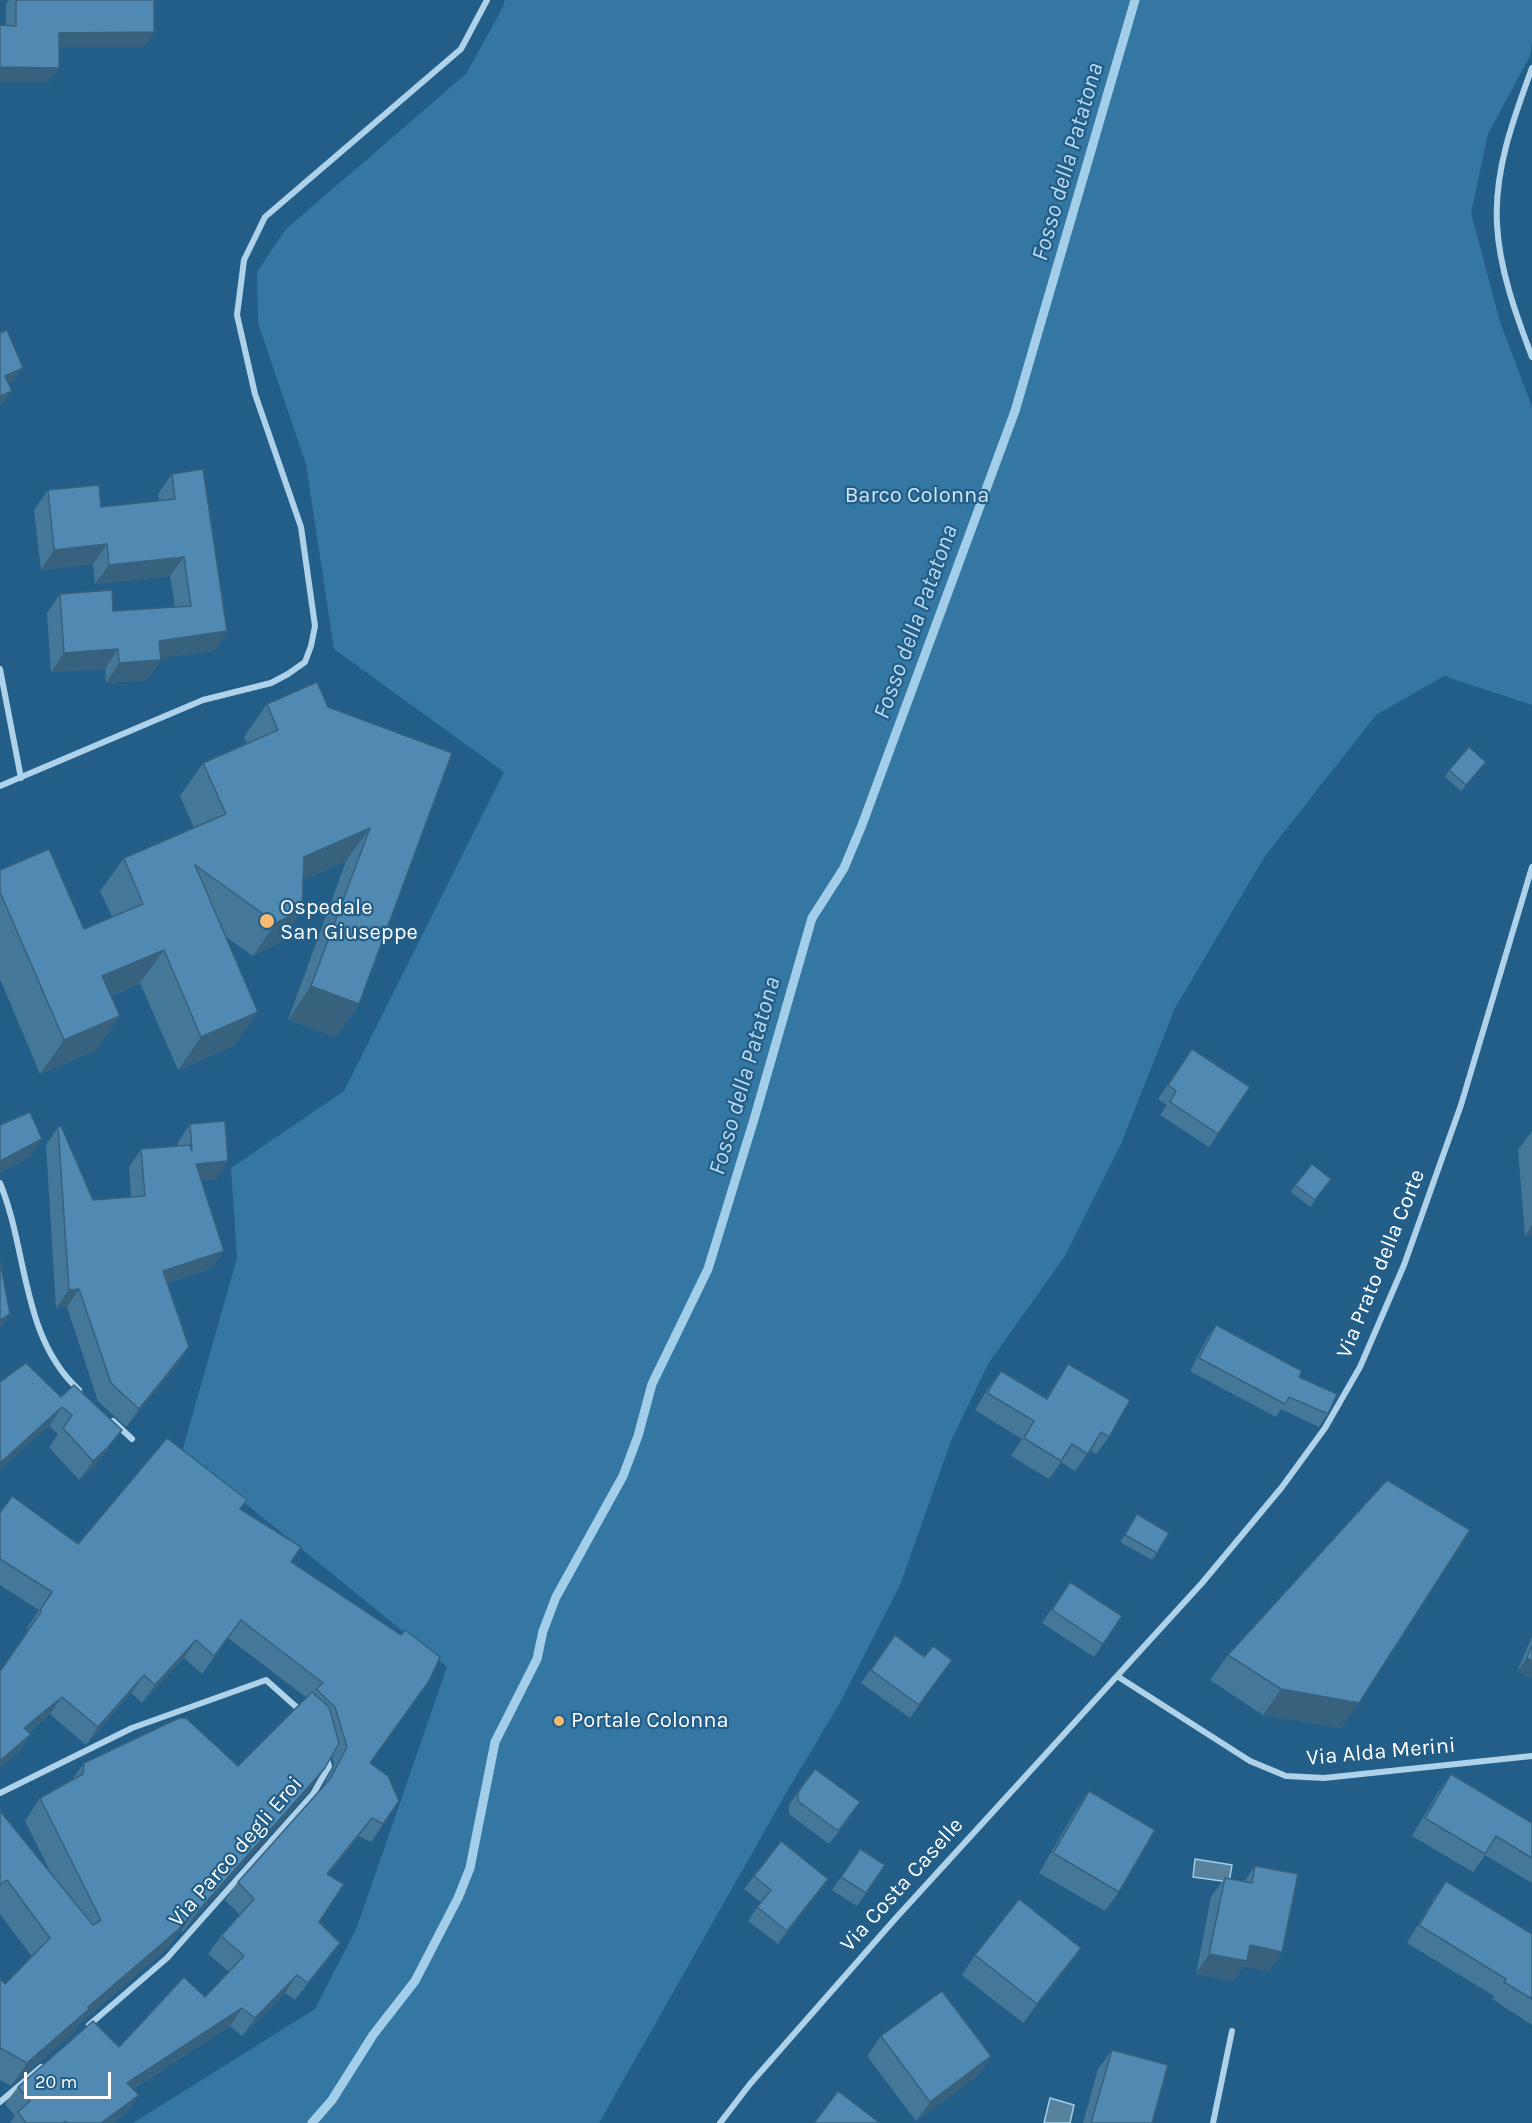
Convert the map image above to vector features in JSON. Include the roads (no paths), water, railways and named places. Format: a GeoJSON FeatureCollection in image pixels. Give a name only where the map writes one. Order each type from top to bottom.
{"type":"FeatureCollection","features":[{"type":"Feature","properties":{"kind":"street"},"geometry":{"type":"LineString","coordinates":[[0,786],[203,700],[272,683],[306,662],[315,626],[301,527],[255,393],[237,315],[244,260],[265,217],[461,49],[487,0]]}},
{"type":"Feature","properties":{"kind":"street"},"geometry":{"type":"LineString","coordinates":[[1532,68],[1505,151],[1498,190],[1497,223],[1505,270],[1532,357]]}},
{"type":"Feature","properties":{"kind":"street"},"geometry":{"type":"LineString","coordinates":[[0,669],[21,778]]}},
{"type":"Feature","properties":{"kind":"street","name":"Via Prato della Corte"},"geometry":{"type":"LineString","coordinates":[[1117,1676],[1202,1582],[1282,1487],[1325,1428],[1360,1367],[1397,1286],[1461,1105],[1532,867]]}},
{"type":"Feature","properties":{"kind":"street"},"geometry":{"type":"LineString","coordinates":[[0,1183],[32,1309],[47,1348],[70,1382],[86,1396]]}},
{"type":"Feature","properties":{"kind":"street"},"geometry":{"type":"LineString","coordinates":[[109,1418],[132,1439]]}},
{"type":"Feature","properties":{"kind":"street","name":"Via Alda Merini"},"geometry":{"type":"LineString","coordinates":[[1117,1676],[1250,1761],[1286,1776],[1324,1778],[1532,1756]]}},
{"type":"Feature","properties":{"kind":"street","name":"Via Costa Caselle"},"geometry":{"type":"LineString","coordinates":[[720,2123],[739,2097],[895,1919],[1117,1676]]}},
{"type":"Feature","properties":{"kind":"street"},"geometry":{"type":"LineString","coordinates":[[0,1794],[132,1728],[266,1680],[309,1719]]}},
{"type":"Feature","properties":{"kind":"street","name":"Via Parco degli Eroi"},"geometry":{"type":"LineString","coordinates":[[79,2034],[167,1958],[313,1794],[328,1767],[323,1746]]}},
{"type":"Feature","properties":{"kind":"street"},"geometry":{"type":"LineString","coordinates":[[1213,2123],[1232,2031]]}},
{"type":"Feature","properties":{"kind":"street"},"geometry":{"type":"LineString","coordinates":[[0,2102],[44,2064]]}},
{"type":"Feature","properties":{"kind":"waterway","name":"Fosso della Patatona"},"geometry":{"type":"LineString","coordinates":[[312,2123],[332,2100],[373,2035],[415,1981],[458,1898],[470,1868],[495,1742],[537,1659],[543,1631],[556,1597],[623,1476],[638,1436],[652,1384],[708,1269],[812,918],[844,868],[862,825],[1015,411],[1135,0]]}},
{"type":"Feature","properties":{"kind":"place","name":"Ospedale San Giuseppe"},"geometry":{"type":"Point","coordinates":[267,921]}},
{"type":"Feature","properties":{"kind":"place","name":"Portale Colonna"},"geometry":{"type":"Point","coordinates":[559,1721]}},
{"type":"Feature","properties":{"kind":"park label","name":"Barco Colonna"},"geometry":{"type":"Point","coordinates":[917,496]}}]}
